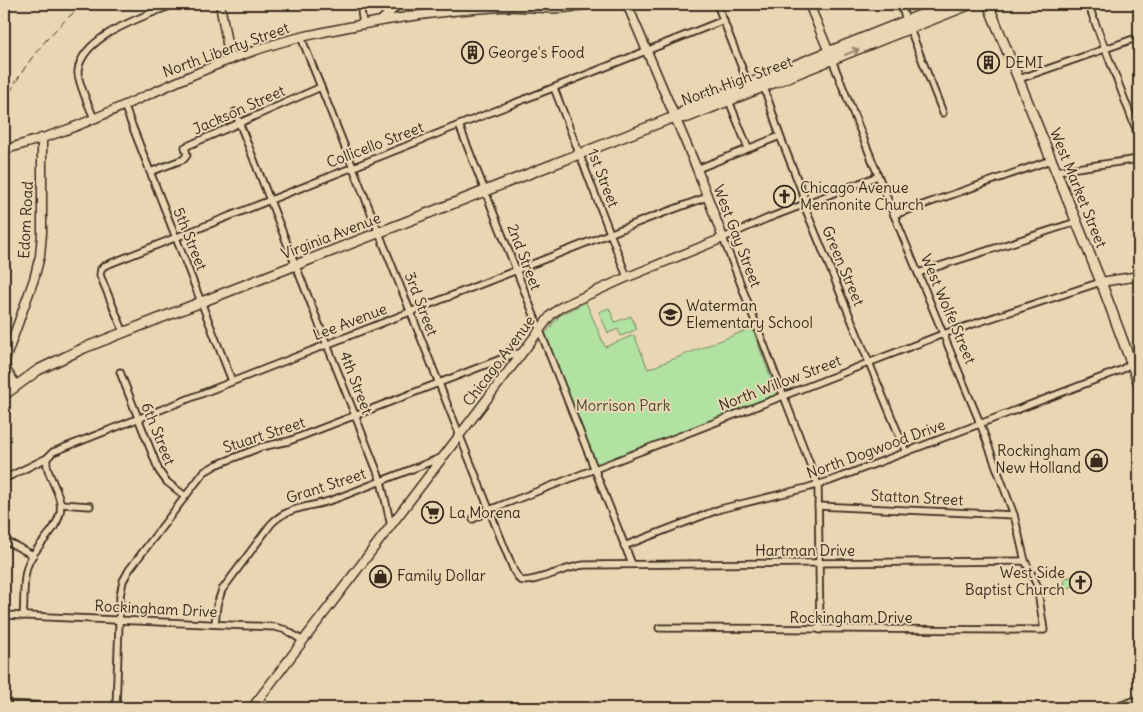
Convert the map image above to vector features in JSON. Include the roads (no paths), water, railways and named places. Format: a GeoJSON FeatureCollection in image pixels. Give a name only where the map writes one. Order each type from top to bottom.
{"type":"FeatureCollection","features":[{"type":"Feature","properties":{"kind":"main road","name":"North High Street"},"geometry":{"type":"LineString","coordinates":[[909,24],[948,4]]}},
{"type":"Feature","properties":{"kind":"main road","name":"North High Street"},"geometry":{"type":"LineString","coordinates":[[675,118],[688,108],[750,88],[909,24],[971,4]]}},
{"type":"Feature","properties":{"kind":"main road","name":"West Market Street"},"geometry":{"type":"LineString","coordinates":[[988,4],[1076,222],[1135,361],[1139,384]]}},
{"type":"Feature","properties":{"kind":"main road","name":"North High Street"},"geometry":{"type":"LineString","coordinates":[[675,118],[688,117],[729,101],[750,88],[764,87],[830,56]]}},
{"type":"Feature","properties":{"kind":"main road","name":"Virginia Avenue"},"geometry":{"type":"LineString","coordinates":[[4,395],[38,370],[57,360],[201,302],[675,118]]}},
{"type":"Feature","properties":{"kind":"street"},"geometry":{"type":"LineString","coordinates":[[94,118],[77,73],[82,58],[114,28],[174,4]]}},
{"type":"Feature","properties":{"kind":"street"},"geometry":{"type":"LineString","coordinates":[[220,4],[230,60]]}},
{"type":"Feature","properties":{"kind":"street"},"geometry":{"type":"LineString","coordinates":[[360,4],[363,24]]}},
{"type":"Feature","properties":{"kind":"street"},"geometry":{"type":"LineString","coordinates":[[382,21],[398,4]]}},
{"type":"Feature","properties":{"kind":"street","name":"North Liberty Street"},"geometry":{"type":"LineString","coordinates":[[4,150],[94,118],[230,60],[301,37],[415,14],[509,6],[561,9],[586,4]]}},
{"type":"Feature","properties":{"kind":"street","name":"West Gay Street"},"geometry":{"type":"LineString","coordinates":[[627,4],[697,169],[818,485],[820,630]]}},
{"type":"Feature","properties":{"kind":"street"},"geometry":{"type":"LineString","coordinates":[[717,4],[750,88]]}},
{"type":"Feature","properties":{"kind":"street","name":"West Wolfe Street"},"geometry":{"type":"LineString","coordinates":[[809,4],[980,423],[1014,515],[1025,561],[1037,585],[1044,630]]}},
{"type":"Feature","properties":{"kind":"street"},"geometry":{"type":"LineString","coordinates":[[900,4],[943,113]]}},
{"type":"Feature","properties":{"kind":"street"},"geometry":{"type":"LineString","coordinates":[[1088,4],[1139,137]]}},
{"type":"Feature","properties":{"kind":"street","name":"Collicello Street"},"geometry":{"type":"LineString","coordinates":[[124,333],[100,275],[101,269],[104,266],[724,20]]}},
{"type":"Feature","properties":{"kind":"street","name":"3rd Street"},"geometry":{"type":"LineString","coordinates":[[301,37],[518,579],[527,582],[566,568],[584,565]]}},
{"type":"Feature","properties":{"kind":"street"},"geometry":{"type":"LineString","coordinates":[[1019,79],[1139,37]]}},
{"type":"Feature","properties":{"kind":"street","name":"Jackson Street"},"geometry":{"type":"LineString","coordinates":[[150,172],[183,160],[186,155],[185,147],[321,87]]}},
{"type":"Feature","properties":{"kind":"street","name":"Green Street"},"geometry":{"type":"LineString","coordinates":[[764,87],[806,210],[906,452]]}},
{"type":"Feature","properties":{"kind":"street","name":"1st Street"},"geometry":{"type":"LineString","coordinates":[[554,88],[628,277]]}},
{"type":"Feature","properties":{"kind":"street"},"geometry":{"type":"LineString","coordinates":[[729,101],[748,148]]}},
{"type":"Feature","properties":{"kind":"street","name":"5th Street"},"geometry":{"type":"LineString","coordinates":[[124,105],[232,381]]}},
{"type":"Feature","properties":{"kind":"street","name":"4th Street"},"geometry":{"type":"LineString","coordinates":[[235,112],[381,481],[391,526]]}},
{"type":"Feature","properties":{"kind":"street","name":"2nd Street"},"geometry":{"type":"LineString","coordinates":[[459,125],[632,564]]}},
{"type":"Feature","properties":{"kind":"street"},"geometry":{"type":"LineString","coordinates":[[697,169],[780,136]]}},
{"type":"Feature","properties":{"kind":"street","name":"Edom Road"},"geometry":{"type":"LineString","coordinates":[[16,385],[6,370],[4,360],[34,279],[40,256],[42,234],[42,138]]}},
{"type":"Feature","properties":{"kind":"street"},"geometry":{"type":"LineString","coordinates":[[1056,171],[1139,159]]}},
{"type":"Feature","properties":{"kind":"street"},"geometry":{"type":"LineString","coordinates":[[894,216],[1051,160]]}},
{"type":"Feature","properties":{"kind":"street","name":"Chicago Avenue"},"geometry":{"type":"LineString","coordinates":[[252,708],[550,316],[559,308],[628,277],[878,176]]}},
{"type":"Feature","properties":{"kind":"street","name":"Lee Avenue"},"geometry":{"type":"LineString","coordinates":[[6,478],[47,458],[53,452],[707,197]]}},
{"type":"Feature","properties":{"kind":"street"},"geometry":{"type":"LineString","coordinates":[[918,274],[1076,222]]}},
{"type":"Feature","properties":{"kind":"street"},"geometry":{"type":"LineString","coordinates":[[1101,282],[1139,276]]}},
{"type":"Feature","properties":{"kind":"street","name":"North Willow Street"},"geometry":{"type":"LineString","coordinates":[[473,519],[489,510],[869,361],[943,334],[1101,282]]}},
{"type":"Feature","properties":{"kind":"street","name":"Stuart Street"},"geometry":{"type":"LineString","coordinates":[[116,708],[121,591],[125,576],[201,475],[216,464],[264,445],[289,442],[511,355],[523,352]]}},
{"type":"Feature","properties":{"kind":"street","name":"North Dogwood Drive"},"geometry":{"type":"LineString","coordinates":[[624,546],[720,509],[818,485],[1121,370],[1135,361]]}},
{"type":"Feature","properties":{"kind":"street","name":"6th Street"},"geometry":{"type":"LineString","coordinates":[[120,372],[159,471],[169,484],[185,496]]}},
{"type":"Feature","properties":{"kind":"street","name":"Grant Street"},"geometry":{"type":"LineString","coordinates":[[215,624],[217,605],[222,590],[278,517],[293,509],[331,501],[444,456]]}},
{"type":"Feature","properties":{"kind":"street"},"geometry":{"type":"LineString","coordinates":[[24,616],[25,576],[28,564],[33,554],[58,521],[60,513],[61,504],[47,466],[47,458]]}},
{"type":"Feature","properties":{"kind":"street"},"geometry":{"type":"LineString","coordinates":[[61,504],[90,506]]}},
{"type":"Feature","properties":{"kind":"street","name":"Statton Street"},"geometry":{"type":"LineString","coordinates":[[818,506],[1014,515]]}},
{"type":"Feature","properties":{"kind":"street"},"geometry":{"type":"LineString","coordinates":[[4,540],[33,554]]}},
{"type":"Feature","properties":{"kind":"street","name":"Hartman Drive"},"geometry":{"type":"LineString","coordinates":[[584,565],[1025,561]]}},
{"type":"Feature","properties":{"kind":"street","name":"Rockingham Drive"},"geometry":{"type":"LineString","coordinates":[[4,615],[279,627],[303,641]]}},
{"type":"Feature","properties":{"kind":"street","name":"Rockingham Drive"},"geometry":{"type":"LineString","coordinates":[[658,628],[1044,630]]}},
{"type":"Feature","properties":{"kind":"street"},"geometry":{"type":"LineString","coordinates":[[1117,708],[1139,700]]}},
{"type":"Feature","properties":{"kind":"street"},"geometry":{"type":"LineString","coordinates":[[4,704],[99,708]]}},
{"type":"Feature","properties":{"kind":"railway"},"geometry":{"type":"LineString","coordinates":[[4,104],[11,90],[38,50],[84,4]]}},
{"type":"Feature","properties":{"kind":"place","name":"George's Food"},"geometry":{"type":"Point","coordinates":[472,53]}},
{"type":"Feature","properties":{"kind":"place","name":"DEMI"},"geometry":{"type":"Point","coordinates":[989,63]}},
{"type":"Feature","properties":{"kind":"place","name":"Chicago Avenue Mennonite Church"},"geometry":{"type":"Point","coordinates":[784,197]}},
{"type":"Feature","properties":{"kind":"place","name":"Waterman Elementary School"},"geometry":{"type":"Point","coordinates":[670,315]}},
{"type":"Feature","properties":{"kind":"place","name":"Rockingham New Holland"},"geometry":{"type":"Point","coordinates":[1097,460]}},
{"type":"Feature","properties":{"kind":"place","name":"La Morena"},"geometry":{"type":"Point","coordinates":[433,513]}},
{"type":"Feature","properties":{"kind":"place","name":"Family Dollar"},"geometry":{"type":"Point","coordinates":[381,576]}},
{"type":"Feature","properties":{"kind":"place","name":"West Side Baptist Church"},"geometry":{"type":"Point","coordinates":[1081,582]}},
{"type":"Feature","properties":{"kind":"park label","name":"Morrison Park"},"geometry":{"type":"Point","coordinates":[623,406]}}]}
